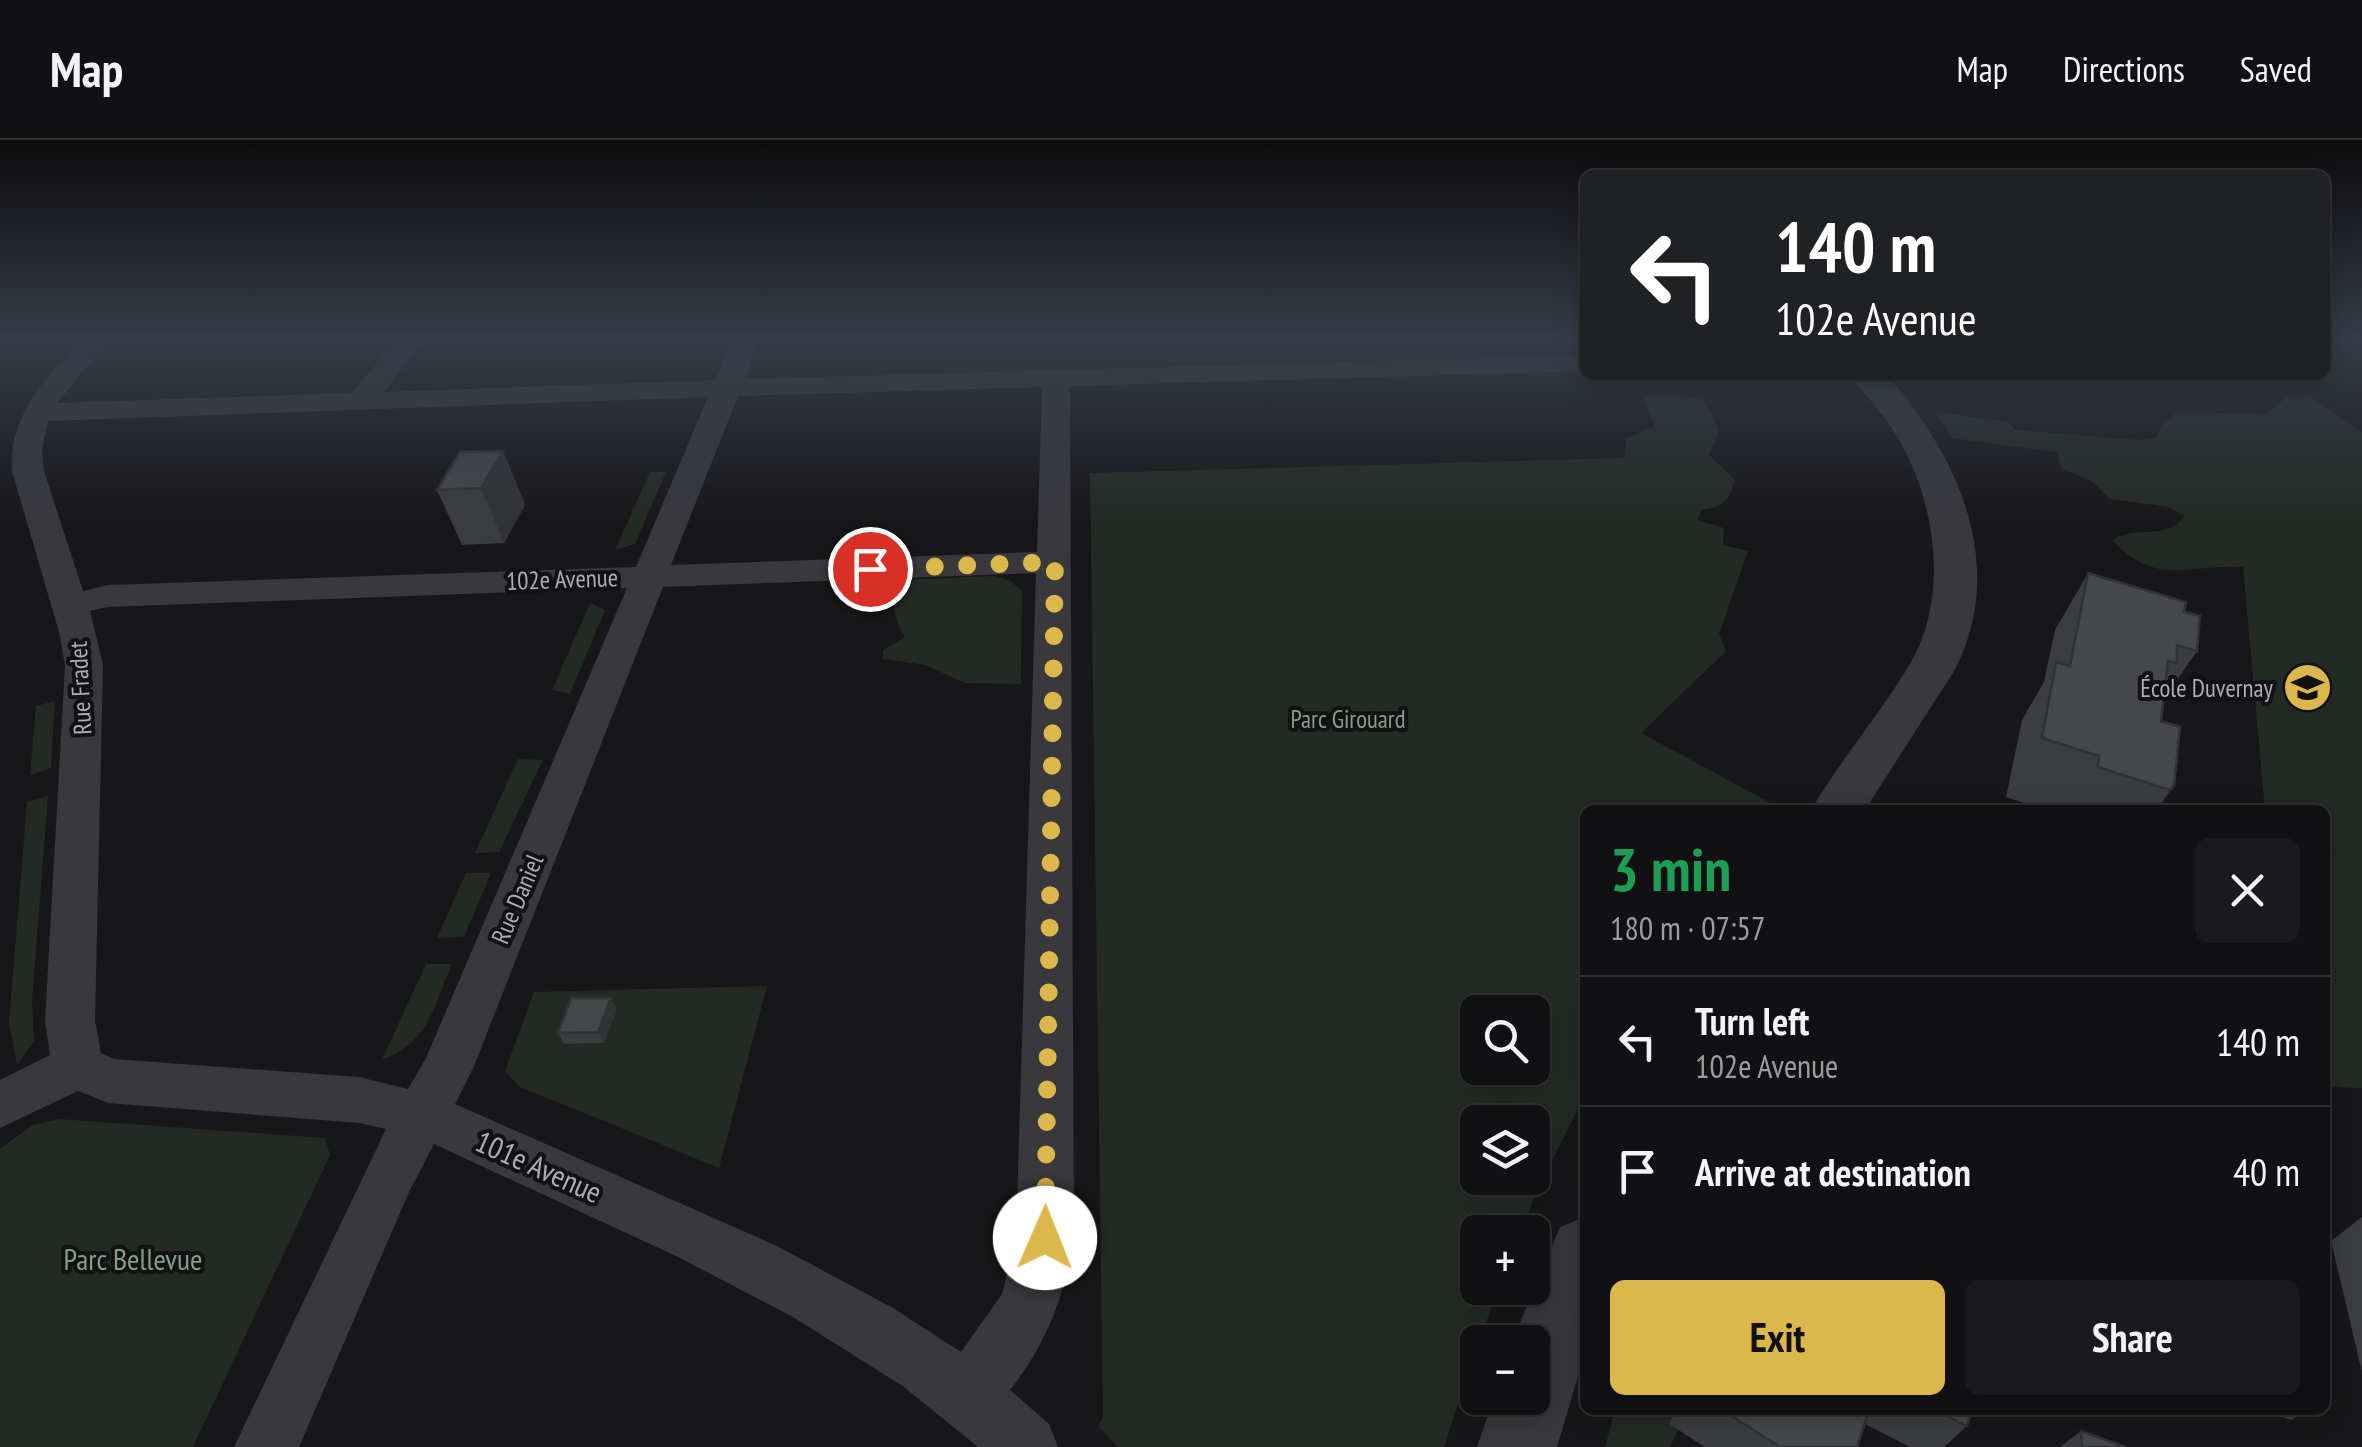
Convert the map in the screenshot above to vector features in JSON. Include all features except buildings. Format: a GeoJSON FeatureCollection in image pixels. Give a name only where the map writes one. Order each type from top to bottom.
{"type":"FeatureCollection","features":[{"type":"Feature","properties":{"kind":"street","name":"Rue Fradet"},"geometry":{"type":"LineString","coordinates":[[45,402],[25,437],[26,462],[78,632],[86,690],[70,986],[70,1021],[78,1066]]}},
{"type":"Feature","properties":{"kind":"street"},"geometry":{"type":"LineString","coordinates":[[36,413],[334,402]]}},
{"type":"Feature","properties":{"kind":"street","name":"Rue Daniel"},"geometry":{"type":"LineString","coordinates":[[266,1447],[388,1179],[448,1066],[722,402]]}},
{"type":"Feature","properties":{"kind":"street"},"geometry":{"type":"LineString","coordinates":[[967,1393],[1024,1320],[1040,1272],[1045,1238],[1056,402]]}},
{"type":"Feature","properties":{"kind":"street"},"geometry":{"type":"LineString","coordinates":[[1841,805],[1936,661],[1946,635],[1955,580],[1953,526],[1939,476],[1913,430],[1890,402]]}},
{"type":"Feature","properties":{"kind":"street","name":"102e Avenue"},"geometry":{"type":"LineString","coordinates":[[70,605],[108,596],[1055,562]]}},
{"type":"Feature","properties":{"kind":"street"},"geometry":{"type":"LineString","coordinates":[[0,1105],[78,1066]]}},
{"type":"Feature","properties":{"kind":"street","name":"101e Avenue"},"geometry":{"type":"LineString","coordinates":[[78,1066],[108,1081],[359,1100],[421,1115],[682,1231],[776,1278],[889,1342],[967,1393],[1026,1447]]}},
{"type":"Feature","properties":{"kind":"street"},"geometry":{"type":"LineString","coordinates":[[1518,1447],[1559,1315],[1580,1263]]}},
{"type":"Feature","properties":{"kind":"green space","name":"Parc Girouard"},"geometry":{"type":"Polygon","coordinates":[[[1645,402],[1705,402],[1719,431],[1709,455],[1735,480],[1724,501],[1702,510],[1697,520],[1724,528],[1723,545],[1748,551],[1719,634],[1726,651],[1641,733],[1774,805],[1580,805],[1580,1105],[1550,1164],[1550,1105],[1460,1105],[1460,1195],[1535,1195],[1528,1215],[1460,1215],[1460,1305],[1493,1305],[1485,1325],[1460,1325],[1460,1398],[1444,1447],[1118,1447],[1098,1426],[1103,1417],[1090,473],[1624,458],[1626,438],[1655,427],[1645,402]]]}},
{"type":"Feature","properties":{"kind":"green space","name":"École Duvernay"},"geometry":{"type":"Polygon","coordinates":[[[2281,402],[2318,402],[2362,432],[2362,1088],[2330,1087],[2330,852],[2334,851],[2330,847],[2330,805],[2265,805],[2243,567],[2174,570],[2144,564],[2112,540],[2130,533],[2169,528],[2184,516],[2169,507],[2110,499],[2093,482],[2061,468],[2057,452],[1952,438],[1935,412],[2008,422],[2015,430],[2140,440],[2156,438],[2162,425],[2177,412],[2267,414],[2281,402]]]}},
{"type":"Feature","properties":{"kind":"green space"},"geometry":{"type":"Polygon","coordinates":[[[650,472],[666,472],[635,544],[615,550],[650,472]]]}},
{"type":"Feature","properties":{"kind":"green space"},"geometry":{"type":"Polygon","coordinates":[[[994,576],[1009,580],[1022,591],[1021,684],[965,683],[925,665],[883,659],[883,650],[905,637],[894,609],[900,580],[994,576]]]}},
{"type":"Feature","properties":{"kind":"green space"},"geometry":{"type":"Polygon","coordinates":[[[590,603],[605,610],[570,694],[552,690],[590,603]]]}},
{"type":"Feature","properties":{"kind":"green space"},"geometry":{"type":"Polygon","coordinates":[[[55,701],[51,768],[30,775],[36,706],[55,701]]]}},
{"type":"Feature","properties":{"kind":"green space"},"geometry":{"type":"Polygon","coordinates":[[[518,759],[543,760],[499,852],[475,853],[518,759]]]}},
{"type":"Feature","properties":{"kind":"green space"},"geometry":{"type":"Polygon","coordinates":[[[48,796],[32,1000],[34,1041],[17,1065],[9,1023],[27,802],[48,796]]]}},
{"type":"Feature","properties":{"kind":"green space"},"geometry":{"type":"Polygon","coordinates":[[[466,873],[491,873],[464,937],[437,938],[466,873]]]}},
{"type":"Feature","properties":{"kind":"green space"},"geometry":{"type":"Polygon","coordinates":[[[426,964],[452,964],[434,1009],[410,1044],[382,1060],[426,964]]]}},
{"type":"Feature","properties":{"kind":"green space"},"geometry":{"type":"Polygon","coordinates":[[[767,986],[719,1168],[520,1087],[505,1071],[534,992],[767,986]]]}},
{"type":"Feature","properties":{"kind":"green space","name":"Parc Bellevue"},"geometry":{"type":"Polygon","coordinates":[[[59,1119],[325,1138],[330,1155],[193,1447],[0,1447],[0,1149],[33,1125],[59,1119]]]}},
{"type":"Feature","properties":{"kind":"green space"},"geometry":{"type":"Polygon","coordinates":[[[1614,1415],[1673,1415],[1669,1424],[1678,1430],[1670,1447],[1605,1447],[1614,1415]]]}},
{"type":"Feature","properties":{"kind":"place","name":"École Duvernay"},"geometry":{"type":"Point","coordinates":[2308,688]}},
{"type":"Feature","properties":{"kind":"route"},"geometry":{"type":"LineString","coordinates":[[870,569],[1055,562],[1045,1238]]}}]}
